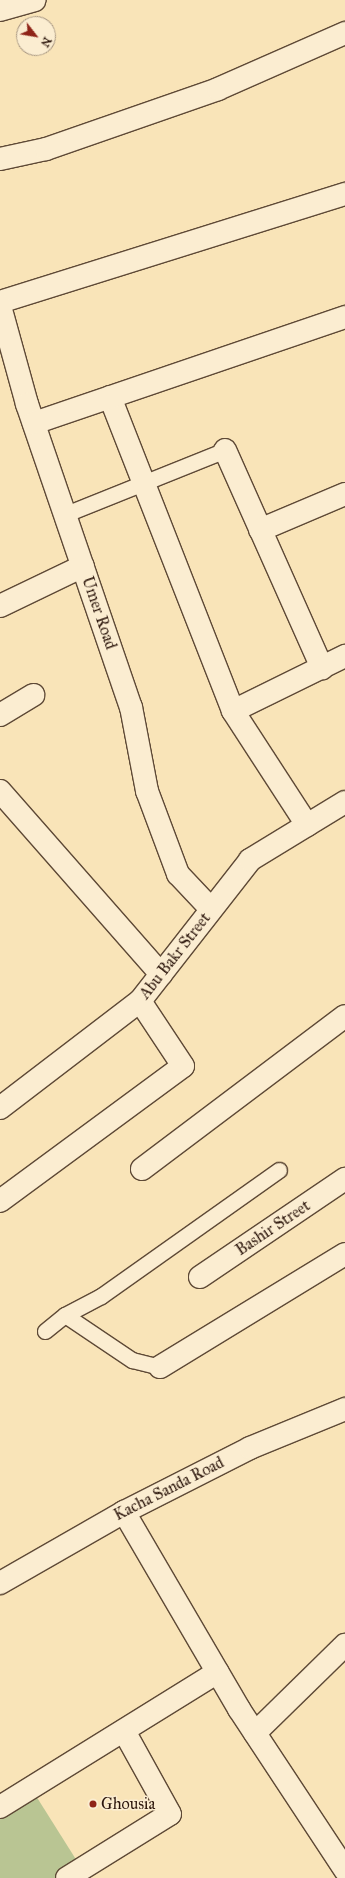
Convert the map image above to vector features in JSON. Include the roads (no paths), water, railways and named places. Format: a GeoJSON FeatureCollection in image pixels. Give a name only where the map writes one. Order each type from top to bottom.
{"type":"FeatureCollection","features":[{"type":"Feature","properties":{"kind":"street"},"geometry":{"type":"LineString","coordinates":[[0,10],[36,0]]}},
{"type":"Feature","properties":{"kind":"street"},"geometry":{"type":"LineString","coordinates":[[0,159],[46,149],[218,89],[345,33]]}},
{"type":"Feature","properties":{"kind":"street"},"geometry":{"type":"LineString","coordinates":[[0,302],[345,194]]}},
{"type":"Feature","properties":{"kind":"street","name":"Umer Road"},"geometry":{"type":"LineString","coordinates":[[0,306],[34,423],[131,707],[147,791],[178,874],[212,909]]}},
{"type":"Feature","properties":{"kind":"street"},"geometry":{"type":"LineString","coordinates":[[34,423],[345,317]]}},
{"type":"Feature","properties":{"kind":"street"},"geometry":{"type":"LineString","coordinates":[[110,398],[233,711],[307,825]]}},
{"type":"Feature","properties":{"kind":"street"},"geometry":{"type":"LineString","coordinates":[[225,450],[322,668]]}},
{"type":"Feature","properties":{"kind":"street"},"geometry":{"type":"LineString","coordinates":[[260,530],[345,494]]}},
{"type":"Feature","properties":{"kind":"street"},"geometry":{"type":"LineString","coordinates":[[0,606],[83,566]]}},
{"type":"Feature","properties":{"kind":"street"},"geometry":{"type":"LineString","coordinates":[[233,711],[345,656]]}},
{"type":"Feature","properties":{"kind":"street"},"geometry":{"type":"LineString","coordinates":[[0,716],[33,694]]}},
{"type":"Feature","properties":{"kind":"street"},"geometry":{"type":"LineString","coordinates":[[0,791],[161,974]]}},
{"type":"Feature","properties":{"kind":"street","name":"Abu Bakr Street"},"geometry":{"type":"LineString","coordinates":[[0,1108],[140,1001],[250,860],[345,802]]}},
{"type":"Feature","properties":{"kind":"street"},"geometry":{"type":"LineString","coordinates":[[0,1201],[183,1066],[140,1001]]}},
{"type":"Feature","properties":{"kind":"street"},"geometry":{"type":"LineString","coordinates":[[142,1169],[345,1016]]}},
{"type":"Feature","properties":{"kind":"street","name":"Bashir Street"},"geometry":{"type":"LineString","coordinates":[[200,1277],[345,1180]]}},
{"type":"Feature","properties":{"kind":"street"},"geometry":{"type":"LineString","coordinates":[[160,1367],[345,1254]]}},
{"type":"Feature","properties":{"kind":"street","name":"Kacha Sanda Road"},"geometry":{"type":"LineString","coordinates":[[0,1583],[124,1512],[250,1448],[345,1409]]}},
{"type":"Feature","properties":{"kind":"street"},"geometry":{"type":"LineString","coordinates":[[124,1512],[255,1733],[345,1870]]}},
{"type":"Feature","properties":{"kind":"street"},"geometry":{"type":"LineString","coordinates":[[255,1733],[345,1645]]}},
{"type":"Feature","properties":{"kind":"street"},"geometry":{"type":"LineString","coordinates":[[0,1807],[218,1672]]}},
{"type":"Feature","properties":{"kind":"street"},"geometry":{"type":"LineString","coordinates":[[67,1878],[170,1814],[124,1731]]}},
{"type":"Feature","properties":{"kind":"lane"},"geometry":{"type":"LineString","coordinates":[[66,514],[225,450]]}},
{"type":"Feature","properties":{"kind":"lane"},"geometry":{"type":"LineString","coordinates":[[45,1331],[65,1315],[101,1296],[279,1170]]}},
{"type":"Feature","properties":{"kind":"lane"},"geometry":{"type":"LineString","coordinates":[[65,1315],[132,1360],[160,1367]]}},
{"type":"Feature","properties":{"kind":"place","name":"Ghousia"},"geometry":{"type":"Point","coordinates":[93,1804]}}]}
